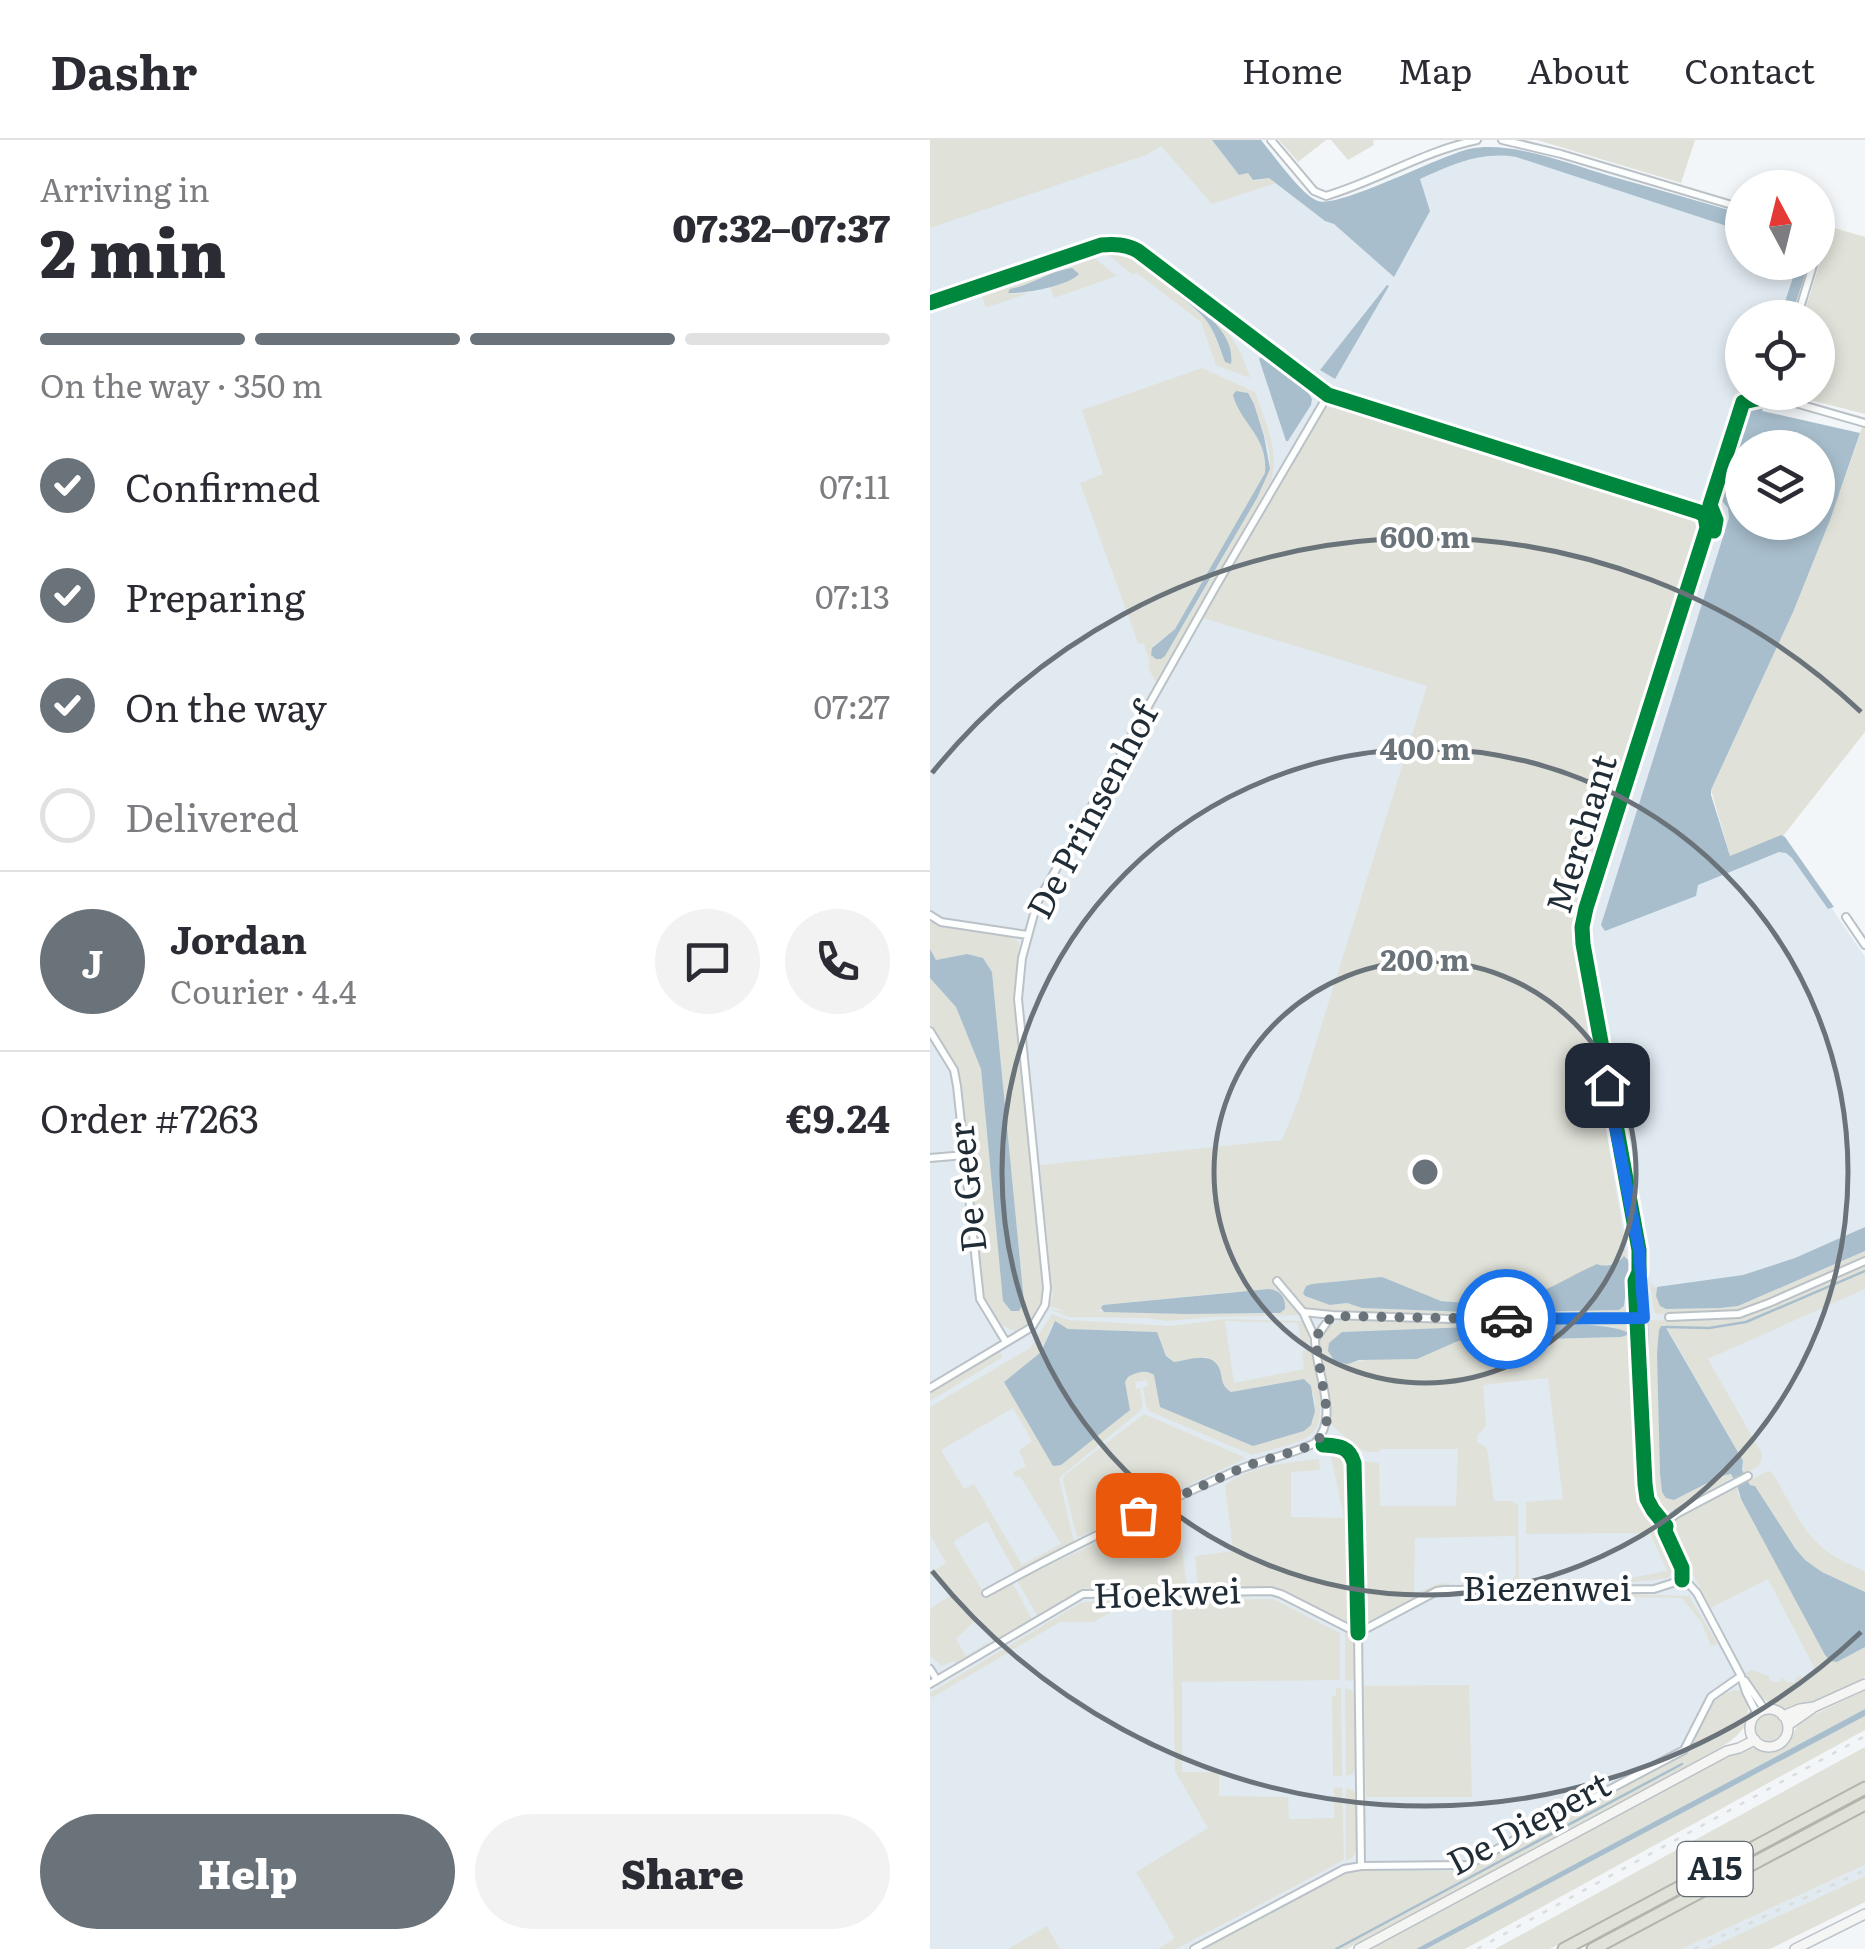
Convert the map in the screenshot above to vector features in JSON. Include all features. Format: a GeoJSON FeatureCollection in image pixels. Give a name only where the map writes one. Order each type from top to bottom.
{"type":"FeatureCollection","features":[{"type":"Feature","properties":{"kind":"highway","name":"A15"},"geometry":{"type":"LineString","coordinates":[[1564,1949],[1865,1788]]}},
{"type":"Feature","properties":{"kind":"highway","name":"A15"},"geometry":{"type":"LineString","coordinates":[[1593,1949],[1865,1804]]}},
{"type":"Feature","properties":{"kind":"main road"},"geometry":{"type":"LineString","coordinates":[[1786,1720],[1800,1709],[1814,1707],[1865,1684]]}},
{"type":"Feature","properties":{"kind":"main road"},"geometry":{"type":"LineString","coordinates":[[1775,1710],[1786,1720],[1786,1736],[1777,1745],[1765,1746],[1753,1736],[1750,1724],[1761,1712],[1775,1710]]}},
{"type":"Feature","properties":{"kind":"main road","name":"De Diepert"},"geometry":{"type":"LineString","coordinates":[[1360,1949],[1739,1748],[1753,1736]]}},
{"type":"Feature","properties":{"kind":"main road"},"geometry":{"type":"LineString","coordinates":[[1795,1949],[1865,1914]]}},
{"type":"Feature","properties":{"kind":"street"},"geometry":{"type":"LineString","coordinates":[[1270,140],[1314,191],[1326,196],[1477,140]]}},
{"type":"Feature","properties":{"kind":"street"},"geometry":{"type":"LineString","coordinates":[[1502,140],[1725,203]]}},
{"type":"Feature","properties":{"kind":"street","name":"Merchant"},"geometry":{"type":"LineString","coordinates":[[930,303],[1101,245],[1116,244],[1138,251],[1328,395],[1699,512],[1707,521],[1582,928],[1599,1044],[1639,1250],[1644,1484],[1652,1510],[1666,1526]]}},
{"type":"Feature","properties":{"kind":"street","name":"De Prinsenhof"},"geometry":{"type":"LineString","coordinates":[[930,1388],[1032,1327],[1047,1297],[1018,999],[1022,958],[1036,904],[1328,395]]}},
{"type":"Feature","properties":{"kind":"street"},"geometry":{"type":"LineString","coordinates":[[1825,410],[1865,422]]}},
{"type":"Feature","properties":{"kind":"street"},"geometry":{"type":"LineString","coordinates":[[930,915],[942,922],[1027,935]]}},
{"type":"Feature","properties":{"kind":"street"},"geometry":{"type":"LineString","coordinates":[[1846,917],[1865,945]]}},
{"type":"Feature","properties":{"kind":"street","name":"De Geer"},"geometry":{"type":"LineString","coordinates":[[930,1031],[954,1070],[958,1086],[980,1300],[1006,1342]]}},
{"type":"Feature","properties":{"kind":"street"},"geometry":{"type":"LineString","coordinates":[[930,1158],[966,1155]]}},
{"type":"Feature","properties":{"kind":"street"},"geometry":{"type":"LineString","coordinates":[[1669,1317],[1739,1314],[1865,1261]]}},
{"type":"Feature","properties":{"kind":"street"},"geometry":{"type":"LineString","coordinates":[[986,1593],[1169,1500],[1246,1466],[1315,1443],[1328,1418],[1315,1338],[1303,1312],[1277,1281]]}},
{"type":"Feature","properties":{"kind":"street"},"geometry":{"type":"LineString","coordinates":[[1303,1312],[1464,1320],[1640,1318]]}},
{"type":"Feature","properties":{"kind":"street"},"geometry":{"type":"LineString","coordinates":[[1315,1338],[1332,1316]]}},
{"type":"Feature","properties":{"kind":"street"},"geometry":{"type":"LineString","coordinates":[[1682,1580],[1682,1568],[1665,1531],[1670,1518],[1748,1476]]}},
{"type":"Feature","properties":{"kind":"street","name":"Biezenwei"},"geometry":{"type":"LineString","coordinates":[[1358,1634],[1437,1591],[1654,1589],[1682,1580],[1697,1593],[1761,1712]]}},
{"type":"Feature","properties":{"kind":"street","name":"Hoekwei"},"geometry":{"type":"LineString","coordinates":[[933,1682],[1088,1593],[1271,1591],[1358,1634]]}},
{"type":"Feature","properties":{"kind":"street"},"geometry":{"type":"LineString","coordinates":[[1358,1634],[1361,1866]]}},
{"type":"Feature","properties":{"kind":"street"},"geometry":{"type":"LineString","coordinates":[[930,1670],[933,1682]]}},
{"type":"Feature","properties":{"kind":"street"},"geometry":{"type":"LineString","coordinates":[[1194,1949],[1344,1869],[1467,1864],[1684,1750],[1711,1698],[1741,1676]]}},
{"type":"Feature","properties":{"kind":"shaded area"},"geometry":{"type":"Polygon","coordinates":[[[930,140],[1212,140],[1239,175],[1248,173],[1254,181],[1269,178],[1276,183],[1212,204],[1161,146],[1146,155],[930,228],[930,140]]]}},
{"type":"Feature","properties":{"kind":"shaded area"},"geometry":{"type":"Polygon","coordinates":[[[1128,140],[1251,140],[1320,210],[1469,154],[1495,150],[1725,215],[1725,280],[1800,280],[1793,300],[1725,300],[1725,410],[1756,410],[1749,430],[1725,430],[1725,540],[1737,540],[1637,867],[1790,847],[1865,957],[1865,1670],[1779,1688],[1757,1687],[1742,1698],[1682,1764],[1328,1949],[930,1949],[930,208],[1128,140]]]}},
{"type":"Feature","properties":{"kind":"shaded area"},"geometry":{"type":"Polygon","coordinates":[[[1279,140],[1326,140],[1298,162],[1279,140]]]}},
{"type":"Feature","properties":{"kind":"shaded area"},"geometry":{"type":"Polygon","coordinates":[[[1331,140],[1373,140],[1374,145],[1348,160],[1331,140]]]}},
{"type":"Feature","properties":{"kind":"shaded area"},"geometry":{"type":"Polygon","coordinates":[[[1537,140],[1695,140],[1681,183],[1537,140]]]}},
{"type":"Feature","properties":{"kind":"shaded area"},"geometry":{"type":"Polygon","coordinates":[[[1835,228],[1865,237],[1865,414],[1835,406],[1835,300],[1808,300],[1815,280],[1835,280],[1835,228]]]}},
{"type":"Feature","properties":{"kind":"shaded area"},"geometry":{"type":"Polygon","coordinates":[[[1117,248],[1132,253],[1197,302],[1229,334],[1250,378],[1216,365],[1201,322],[1101,249],[1117,248]],[[1176,291],[1209,322],[1225,362],[1233,358],[1213,320],[1176,291]]]}},
{"type":"Feature","properties":{"kind":"shaded area"},"geometry":{"type":"Polygon","coordinates":[[[1088,253],[1117,276],[1054,298],[1050,286],[1062,282],[1068,268],[1011,294],[1029,293],[985,306],[982,289],[1088,253]]]}},
{"type":"Feature","properties":{"kind":"shaded area"},"geometry":{"type":"Polygon","coordinates":[[[1202,368],[1255,392],[1270,436],[1274,458],[1271,481],[1156,683],[1080,483],[1103,474],[1082,410],[1202,368]],[[1254,404],[1244,416],[1260,442],[1265,473],[1175,629],[1154,645],[1161,659],[1221,561],[1266,476],[1270,457],[1254,404]]]}},
{"type":"Feature","properties":{"kind":"shaded area"},"geometry":{"type":"Polygon","coordinates":[[[1338,407],[1692,519],[1696,526],[1574,924],[1627,1256],[1603,1267],[1597,1264],[1546,1291],[1516,1300],[1513,1305],[1518,1312],[1619,1310],[1625,1306],[1626,1285],[1631,1285],[1625,1314],[1455,1317],[1311,1309],[1284,1294],[1300,1315],[1167,1321],[1069,1317],[1049,1309],[1067,1312],[1050,1306],[1053,1295],[1040,1165],[1282,1140],[1298,1101],[1427,686],[1203,618],[1325,409],[1338,407]],[[1343,1281],[1306,1286],[1304,1296],[1330,1305],[1347,1303],[1362,1308],[1475,1312],[1504,1311],[1507,1305],[1503,1301],[1443,1300],[1343,1281]],[[1276,1290],[1103,1305],[1101,1310],[1092,1311],[1277,1314],[1284,1300],[1276,1290]]]}},
{"type":"Feature","properties":{"kind":"shaded area"},"geometry":{"type":"Polygon","coordinates":[[[1862,427],[1865,428],[1865,732],[1783,836],[1730,856],[1711,790],[1821,540],[1835,540],[1835,503],[1862,427]]]}},
{"type":"Feature","properties":{"kind":"shaded area"},"geometry":{"type":"Polygon","coordinates":[[[930,921],[940,926],[1013,937],[1019,943],[1015,1010],[1044,1292],[1031,1322],[1014,1331],[1001,1325],[984,1296],[961,1087],[956,1068],[930,1024],[930,978],[956,1007],[981,1069],[992,1179],[1019,1311],[1024,1301],[992,972],[983,958],[966,954],[936,960],[930,949],[930,921]]]}},
{"type":"Feature","properties":{"kind":"shaded area"},"geometry":{"type":"Polygon","coordinates":[[[1865,1251],[1865,1259],[1749,1308],[1711,1314],[1654,1311],[1650,1282],[1666,1309],[1728,1308],[1865,1251]]]}},
{"type":"Feature","properties":{"kind":"shaded area"},"geometry":{"type":"Polygon","coordinates":[[[1865,1264],[1865,1289],[1708,1359],[1762,1454],[1760,1464],[1747,1473],[1743,1472],[1743,1461],[1666,1326],[1661,1326],[1657,1353],[1662,1492],[1728,1473],[1733,1477],[1676,1509],[1659,1508],[1651,1491],[1649,1320],[1714,1320],[1751,1313],[1865,1264]]]}},
{"type":"Feature","properties":{"kind":"shaded area"},"geometry":{"type":"Polygon","coordinates":[[[1052,1314],[1068,1320],[1171,1326],[1225,1319],[1304,1321],[1310,1343],[1301,1344],[1298,1323],[1225,1321],[1234,1383],[1304,1369],[1302,1351],[1312,1349],[1322,1403],[1318,1424],[1313,1433],[1298,1442],[1252,1455],[1149,1411],[1143,1387],[1148,1386],[1147,1380],[1135,1382],[1143,1405],[1140,1411],[1059,1478],[1074,1542],[1015,1572],[987,1521],[953,1542],[986,1596],[1012,1582],[1032,1619],[992,1643],[979,1617],[956,1639],[966,1656],[988,1645],[956,1664],[954,1661],[941,1666],[930,1655],[930,1609],[951,1595],[938,1572],[930,1576],[946,1563],[930,1535],[930,1407],[1030,1348],[1052,1314]],[[1052,1324],[1041,1352],[1004,1382],[1125,1382],[1134,1374],[1147,1371],[1311,1425],[1314,1400],[1303,1379],[1231,1392],[1211,1360],[1207,1357],[1174,1362],[1156,1332],[1067,1329],[1052,1324]],[[1013,1408],[941,1450],[964,1489],[974,1484],[1022,1565],[1061,1544],[1020,1476],[1015,1477],[1013,1472],[1026,1466],[1019,1450],[1032,1441],[1013,1408]]]}},
{"type":"Feature","properties":{"kind":"shaded area"},"geometry":{"type":"Polygon","coordinates":[[[1344,1319],[1633,1320],[1642,1494],[1674,1568],[1668,1578],[1625,1583],[1624,1579],[1667,1571],[1650,1533],[1526,1534],[1526,1502],[1563,1499],[1548,1378],[1483,1385],[1486,1426],[1477,1442],[1487,1448],[1494,1501],[1518,1505],[1519,1579],[1510,1585],[1462,1583],[1512,1581],[1516,1573],[1515,1536],[1415,1538],[1414,1594],[1437,1584],[1450,1586],[1441,1586],[1359,1626],[1355,1461],[1344,1447],[1326,1444],[1328,1434],[1362,1461],[1379,1463],[1380,1506],[1456,1506],[1458,1449],[1368,1452],[1355,1447],[1330,1423],[1318,1342],[1325,1330],[1344,1319]],[[1615,1328],[1342,1332],[1330,1356],[1335,1362],[1347,1364],[1458,1341],[1621,1337],[1615,1328]]]}},
{"type":"Feature","properties":{"kind":"shaded area"},"geometry":{"type":"Polygon","coordinates":[[[999,1350],[1003,1357],[930,1401],[930,1392],[999,1350]]]}},
{"type":"Feature","properties":{"kind":"shaded area"},"geometry":{"type":"Polygon","coordinates":[[[1144,1414],[1246,1458],[1077,1538],[1065,1475],[1144,1414]]]}},
{"type":"Feature","properties":{"kind":"shaded area"},"geometry":{"type":"Polygon","coordinates":[[[1326,1447],[1340,1447],[1349,1455],[1354,1626],[1275,1587],[1085,1588],[1037,1615],[1017,1581],[1176,1504],[1187,1586],[1198,1587],[1195,1556],[1233,1551],[1225,1485],[1246,1473],[1319,1459],[1320,1470],[1291,1472],[1291,1517],[1344,1518],[1326,1447]]]}},
{"type":"Feature","properties":{"kind":"shaded area"},"geometry":{"type":"Polygon","coordinates":[[[1768,1471],[1814,1540],[1865,1572],[1865,1592],[1805,1560],[1748,1481],[1768,1471]]]}},
{"type":"Feature","properties":{"kind":"shaded area"},"geometry":{"type":"Polygon","coordinates":[[[1736,1488],[1837,1662],[1865,1647],[1865,1676],[1859,1683],[1786,1708],[1765,1700],[1744,1674],[1751,1670],[1769,1676],[1770,1681],[1780,1682],[1784,1678],[1786,1682],[1795,1682],[1796,1677],[1804,1680],[1813,1676],[1814,1667],[1768,1579],[1711,1608],[1671,1534],[1678,1517],[1736,1488]]]}},
{"type":"Feature","properties":{"kind":"shaded area"},"geometry":{"type":"Polygon","coordinates":[[[1596,1595],[1596,1599],[1473,1601],[1473,1597],[1596,1595]]]}},
{"type":"Feature","properties":{"kind":"shaded area"},"geometry":{"type":"Polygon","coordinates":[[[1689,1596],[1718,1644],[1711,1646],[1702,1623],[1682,1598],[1621,1597],[1689,1596]]]}},
{"type":"Feature","properties":{"kind":"shaded area"},"geometry":{"type":"Polygon","coordinates":[[[1273,1599],[1340,1633],[1340,1680],[1182,1682],[1182,1772],[1219,1772],[1219,1796],[1288,1797],[1289,1819],[1334,1818],[1334,1788],[1342,1787],[1344,1860],[1176,1949],[1158,1949],[1175,1938],[1136,1872],[1208,1828],[1175,1771],[1172,1610],[1151,1609],[1150,1600],[1273,1599]]]}},
{"type":"Feature","properties":{"kind":"shaded area"},"geometry":{"type":"Polygon","coordinates":[[[1110,1600],[1109,1613],[1094,1622],[1060,1622],[930,1696],[1082,1602],[1110,1600]]]}},
{"type":"Feature","properties":{"kind":"shaded area"},"geometry":{"type":"Polygon","coordinates":[[[1345,1631],[1356,1652],[1351,1681],[1345,1680],[1345,1631]]]}},
{"type":"Feature","properties":{"kind":"shaded area"},"geometry":{"type":"Polygon","coordinates":[[[1469,1685],[1472,1797],[1366,1797],[1364,1686],[1469,1685]]]}},
{"type":"Feature","properties":{"kind":"shaded area"},"geometry":{"type":"Polygon","coordinates":[[[1336,1688],[1341,1688],[1342,1776],[1333,1776],[1332,1696],[1336,1695],[1336,1688]]]}},
{"type":"Feature","properties":{"kind":"shaded area"},"geometry":{"type":"Polygon","coordinates":[[[1345,1688],[1355,1692],[1355,1768],[1353,1774],[1346,1776],[1345,1688]]]}},
{"type":"Feature","properties":{"kind":"shaded area"},"geometry":{"type":"Polygon","coordinates":[[[1865,1690],[1865,1709],[1416,1949],[1368,1949],[1726,1757],[1747,1748],[1771,1752],[1783,1748],[1801,1721],[1865,1690]]]}},
{"type":"Feature","properties":{"kind":"shaded area"},"geometry":{"type":"Polygon","coordinates":[[[1741,1691],[1748,1716],[1739,1734],[1719,1749],[1347,1949],[1207,1947],[1348,1871],[1464,1871],[1689,1750],[1712,1704],[1719,1695],[1741,1691]]]}},
{"type":"Feature","properties":{"kind":"shaded area"},"geometry":{"type":"Polygon","coordinates":[[[1769,1715],[1778,1719],[1782,1728],[1778,1737],[1769,1741],[1760,1737],[1756,1728],[1760,1719],[1769,1715]]]}},
{"type":"Feature","properties":{"kind":"shaded area"},"geometry":{"type":"Polygon","coordinates":[[[1865,1716],[1865,1730],[1465,1949],[1426,1949],[1865,1716]]]}},
{"type":"Feature","properties":{"kind":"shaded area"},"geometry":{"type":"Polygon","coordinates":[[[1865,1747],[1865,1780],[1550,1949],[1495,1949],[1865,1747]]]}},
{"type":"Feature","properties":{"kind":"shaded area"},"geometry":{"type":"Polygon","coordinates":[[[1346,1788],[1356,1795],[1356,1850],[1346,1861],[1346,1788]]]}},
{"type":"Feature","properties":{"kind":"shaded area"},"geometry":{"type":"Polygon","coordinates":[[[1865,1811],[1865,1865],[1682,1949],[1607,1949],[1865,1811]]]}},
{"type":"Feature","properties":{"kind":"shaded area"},"geometry":{"type":"Polygon","coordinates":[[[1865,1865],[1865,1876],[1792,1910],[1707,1949],[1682,1949],[1865,1865]]]}},
{"type":"Feature","properties":{"kind":"shaded area"},"geometry":{"type":"Polygon","coordinates":[[[1865,1876],[1865,1902],[1770,1949],[1707,1949],[1865,1876]]]}},
{"type":"Feature","properties":{"kind":"shaded area"},"geometry":{"type":"Polygon","coordinates":[[[1047,1926],[1060,1949],[1008,1949],[1047,1926]]]}},
{"type":"Feature","properties":{"kind":"water"},"geometry":{"type":"Polygon","coordinates":[[[1212,140],[1261,140],[1296,183],[1318,201],[1347,197],[1469,149],[1503,148],[1559,160],[1725,209],[1725,225],[1516,157],[1490,156],[1466,160],[1420,179],[1430,211],[1394,277],[1334,224],[1269,178],[1253,180],[1248,173],[1239,175],[1212,140]]]}},
{"type":"Feature","properties":{"kind":"water"},"geometry":{"type":"Polygon","coordinates":[[[1072,268],[1079,274],[1066,282],[1035,291],[1008,293],[1010,289],[1072,268]]]}},
{"type":"Feature","properties":{"kind":"water"},"geometry":{"type":"Polygon","coordinates":[[[1792,280],[1803,280],[1797,300],[1786,300],[1792,280]]]}},
{"type":"Feature","properties":{"kind":"water"},"geometry":{"type":"Polygon","coordinates":[[[1387,285],[1335,379],[1320,370],[1387,285]]]}},
{"type":"Feature","properties":{"kind":"water"},"geometry":{"type":"Polygon","coordinates":[[[1178,291],[1222,332],[1228,342],[1231,364],[1225,362],[1208,322],[1178,291]]]}},
{"type":"Feature","properties":{"kind":"water"},"geometry":{"type":"Polygon","coordinates":[[[1262,356],[1312,399],[1288,441],[1259,359],[1262,356]]]}},
{"type":"Feature","properties":{"kind":"water"},"geometry":{"type":"Polygon","coordinates":[[[1236,391],[1248,393],[1254,404],[1270,469],[1165,656],[1156,659],[1151,655],[1152,648],[1175,629],[1265,473],[1262,449],[1237,405],[1233,395],[1236,391]]]}},
{"type":"Feature","properties":{"kind":"water"},"geometry":{"type":"Polygon","coordinates":[[[1751,410],[1762,410],[1860,433],[1835,506],[1835,430],[1745,430],[1751,410]]]}},
{"type":"Feature","properties":{"kind":"water"},"geometry":{"type":"Polygon","coordinates":[[[1725,531],[1725,540],[1822,540],[1711,795],[1730,856],[1781,835],[1834,907],[1828,909],[1792,858],[1779,852],[1698,885],[1696,896],[1605,931],[1601,925],[1725,531]]]}},
{"type":"Feature","properties":{"kind":"water"},"geometry":{"type":"Polygon","coordinates":[[[930,949],[936,960],[967,954],[983,958],[992,972],[1024,1302],[1019,1311],[1011,1311],[1003,1301],[981,1069],[956,1007],[930,978],[930,949]]]}},
{"type":"Feature","properties":{"kind":"water"},"geometry":{"type":"Polygon","coordinates":[[[1865,1227],[1865,1251],[1738,1306],[1666,1309],[1656,1296],[1657,1287],[1743,1275],[1795,1258],[1865,1227]]]}},
{"type":"Feature","properties":{"kind":"water"},"geometry":{"type":"Polygon","coordinates":[[[1624,1256],[1629,1265],[1624,1306],[1619,1310],[1518,1312],[1513,1305],[1517,1299],[1597,1264],[1615,1263],[1624,1256]]]}},
{"type":"Feature","properties":{"kind":"water"},"geometry":{"type":"Polygon","coordinates":[[[1382,1277],[1441,1301],[1503,1301],[1506,1310],[1362,1308],[1347,1303],[1330,1305],[1303,1293],[1312,1284],[1382,1277]]]}},
{"type":"Feature","properties":{"kind":"water"},"geometry":{"type":"Polygon","coordinates":[[[1269,1289],[1283,1298],[1285,1309],[1280,1313],[1104,1312],[1101,1308],[1103,1305],[1269,1289]]]}},
{"type":"Feature","properties":{"kind":"water"},"geometry":{"type":"Polygon","coordinates":[[[1055,1321],[1068,1329],[1157,1332],[1166,1356],[1174,1362],[1212,1360],[1231,1392],[1304,1379],[1311,1386],[1315,1411],[1311,1425],[1304,1431],[1253,1446],[1160,1407],[1154,1375],[1141,1372],[1125,1382],[1130,1410],[1061,1465],[1053,1466],[1004,1382],[1041,1352],[1055,1321]]]}},
{"type":"Feature","properties":{"kind":"water"},"geometry":{"type":"Polygon","coordinates":[[[1603,1326],[1630,1334],[1458,1341],[1417,1359],[1359,1360],[1348,1364],[1335,1362],[1328,1351],[1329,1343],[1342,1332],[1603,1326]]]}},
{"type":"Feature","properties":{"kind":"water"},"geometry":{"type":"Polygon","coordinates":[[[1661,1326],[1665,1326],[1743,1461],[1742,1470],[1750,1485],[1755,1486],[1795,1548],[1822,1572],[1865,1592],[1865,1647],[1837,1662],[1825,1655],[1731,1474],[1674,1500],[1662,1492],[1657,1353],[1661,1326]]]}},
{"type":"Feature","properties":{"kind":"water"},"geometry":{"type":"Polygon","coordinates":[[[1865,1709],[1865,1716],[1426,1949],[1416,1949],[1865,1709]]]}},
{"type":"Feature","properties":{"kind":"waterway"},"geometry":{"type":"LineString","coordinates":[[1666,1327],[1709,1328],[1746,1322],[1865,1271]]}},
{"type":"Feature","properties":{"kind":"waterway"},"geometry":{"type":"LineString","coordinates":[[1336,1949],[1682,1764]]}},
{"type":"Feature","properties":{"kind":"railway"},"geometry":{"type":"LineString","coordinates":[[1477,1949],[1865,1736]]}},
{"type":"Feature","properties":{"kind":"railway"},"geometry":{"type":"LineString","coordinates":[[1694,1949],[1865,1870]]}},
{"type":"Feature","properties":{"kind":"cycle path"},"geometry":{"type":"LineString","coordinates":[[930,303],[1101,245],[1129,247],[1328,395],[1705,516],[1707,528],[1582,927],[1639,1250],[1635,1281],[1647,1499],[1666,1526],[1682,1568],[1682,1580]]}},
{"type":"Feature","properties":{"kind":"cycle path"},"geometry":{"type":"LineString","coordinates":[[1714,531],[1716,520],[1710,505],[1740,410]]}},
{"type":"Feature","properties":{"kind":"cycle path"},"geometry":{"type":"LineString","coordinates":[[1323,1445],[1343,1448],[1354,1463],[1358,1633]]}},
{"type":"Feature","properties":{"kind":"way so far"},"geometry":{"type":"LineString","coordinates":[[1138,1515],[1246,1466],[1304,1448],[1319,1439],[1328,1418],[1315,1338],[1332,1316],[1506,1319]]}},
{"type":"Feature","properties":{"kind":"route"},"geometry":{"type":"LineString","coordinates":[[1506,1319],[1644,1318],[1639,1250],[1607,1085]]}}]}
